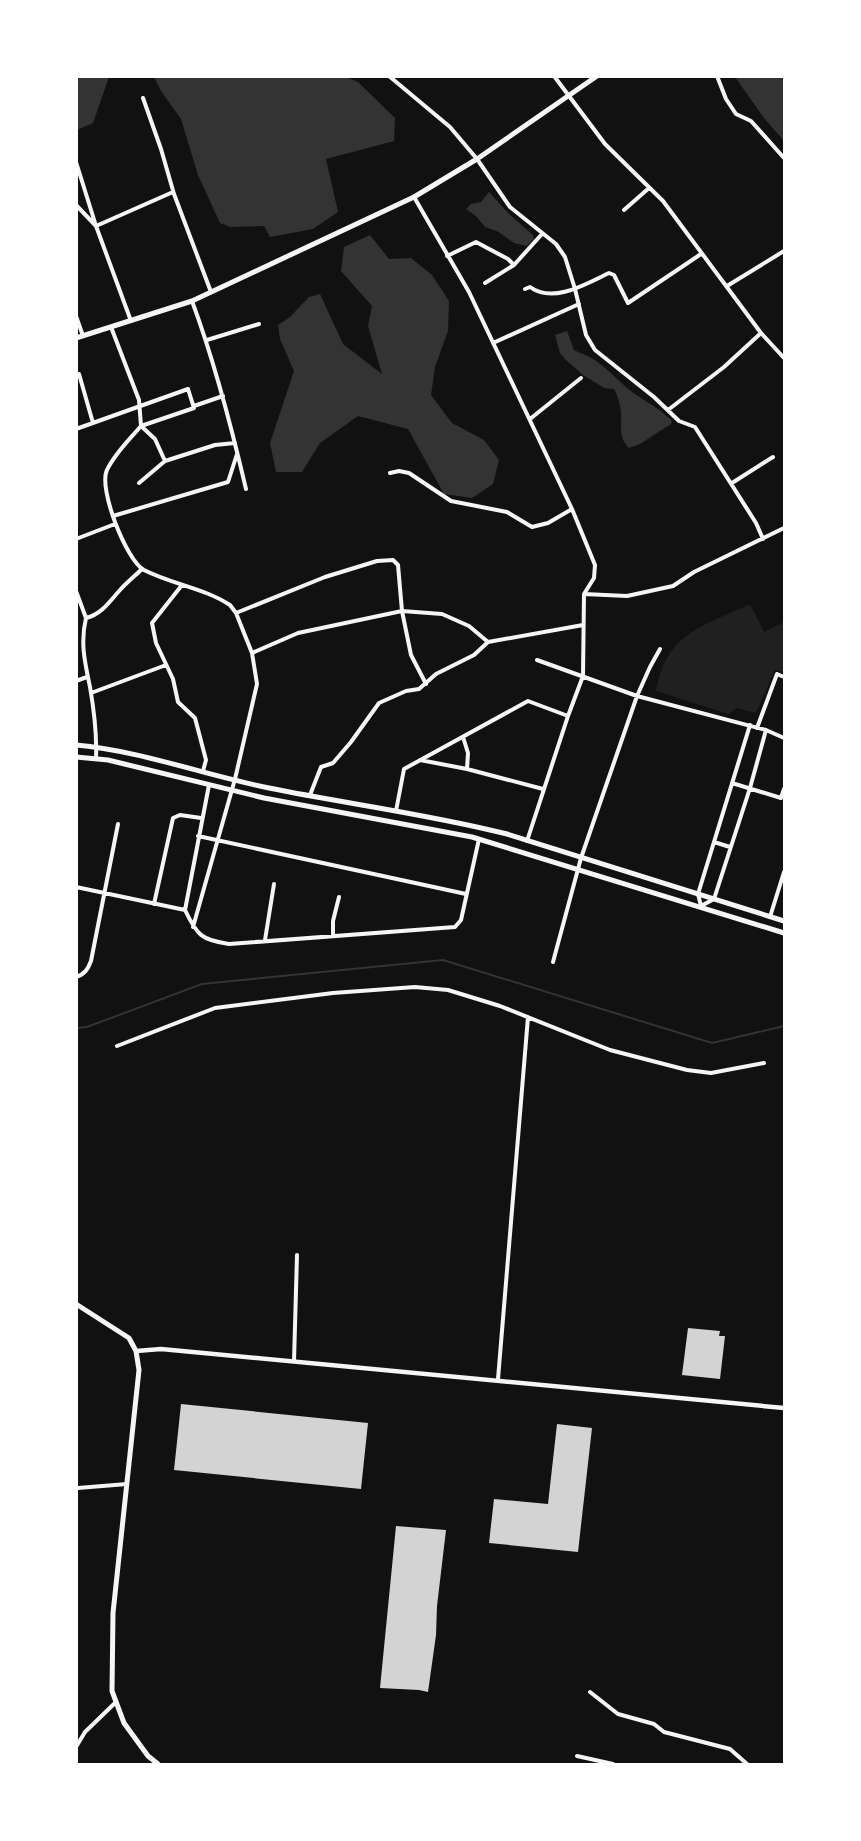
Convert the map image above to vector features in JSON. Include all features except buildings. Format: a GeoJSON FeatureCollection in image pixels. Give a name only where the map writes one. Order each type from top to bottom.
{"type":"FeatureCollection","features":[{"type":"Feature","properties":{"kind":"main road"},"geometry":{"type":"LineString","coordinates":[[80,337],[192,302],[414,197],[477,159],[597,76]]}},
{"type":"Feature","properties":{"kind":"main road"},"geometry":{"type":"LineString","coordinates":[[76,745],[107,748],[267,788],[466,824],[507,834],[784,921]]}},
{"type":"Feature","properties":{"kind":"main road"},"geometry":{"type":"LineString","coordinates":[[76,757],[96,758],[232,790],[479,839],[784,933]]}},
{"type":"Feature","properties":{"kind":"main road"},"geometry":{"type":"LineString","coordinates":[[504,847],[507,834]]}},
{"type":"Feature","properties":{"kind":"main road"},"geometry":{"type":"LineString","coordinates":[[76,1304],[129,1338],[136,1351],[139,1370],[112,1613],[112,1691],[124,1723],[148,1756],[159,1764]]}},
{"type":"Feature","properties":{"kind":"street"},"geometry":{"type":"LineString","coordinates":[[389,76],[450,127],[477,159],[510,207],[556,244],[565,256],[586,335],[595,350],[679,421],[695,427],[732,483],[763,539]]}},
{"type":"Feature","properties":{"kind":"street"},"geometry":{"type":"LineString","coordinates":[[554,76],[605,144],[663,201],[761,333],[784,358]]}},
{"type":"Feature","properties":{"kind":"street"},"geometry":{"type":"LineString","coordinates":[[717,76],[726,99],[736,114],[751,121],[784,158]]}},
{"type":"Feature","properties":{"kind":"street"},"geometry":{"type":"LineString","coordinates":[[143,98],[173,192],[212,292]]}},
{"type":"Feature","properties":{"kind":"street"},"geometry":{"type":"LineString","coordinates":[[76,162],[96,226],[132,321]]}},
{"type":"Feature","properties":{"kind":"street"},"geometry":{"type":"LineString","coordinates":[[624,210],[649,188]]}},
{"type":"Feature","properties":{"kind":"street"},"geometry":{"type":"LineString","coordinates":[[96,226],[173,192]]}},
{"type":"Feature","properties":{"kind":"street"},"geometry":{"type":"LineString","coordinates":[[414,197],[469,292],[572,509],[596,565],[594,578],[584,594],[583,676],[527,841]]}},
{"type":"Feature","properties":{"kind":"street"},"geometry":{"type":"LineString","coordinates":[[76,205],[96,226]]}},
{"type":"Feature","properties":{"kind":"street"},"geometry":{"type":"LineString","coordinates":[[485,283],[514,265],[542,234]]}},
{"type":"Feature","properties":{"kind":"street"},"geometry":{"type":"LineString","coordinates":[[447,256],[476,242],[514,265]]}},
{"type":"Feature","properties":{"kind":"street"},"geometry":{"type":"LineString","coordinates":[[727,286],[784,251]]}},
{"type":"Feature","properties":{"kind":"street"},"geometry":{"type":"LineString","coordinates":[[525,289],[530,287],[538,293],[550,293],[575,289],[609,273],[614,275],[628,303],[701,254]]}},
{"type":"Feature","properties":{"kind":"street"},"geometry":{"type":"LineString","coordinates":[[192,302],[207,340],[246,489]]}},
{"type":"Feature","properties":{"kind":"street"},"geometry":{"type":"LineString","coordinates":[[493,343],[579,304]]}},
{"type":"Feature","properties":{"kind":"street"},"geometry":{"type":"LineString","coordinates":[[76,316],[80,337]]}},
{"type":"Feature","properties":{"kind":"street"},"geometry":{"type":"LineString","coordinates":[[207,340],[259,324]]}},
{"type":"Feature","properties":{"kind":"street"},"geometry":{"type":"LineString","coordinates":[[111,327],[139,400],[141,426],[154,440],[165,461]]}},
{"type":"Feature","properties":{"kind":"street"},"geometry":{"type":"LineString","coordinates":[[668,410],[724,367],[761,333]]}},
{"type":"Feature","properties":{"kind":"street"},"geometry":{"type":"LineString","coordinates":[[76,369],[93,423]]}},
{"type":"Feature","properties":{"kind":"street"},"geometry":{"type":"LineString","coordinates":[[530,419],[581,378]]}},
{"type":"Feature","properties":{"kind":"street"},"geometry":{"type":"LineString","coordinates":[[76,429],[188,389],[194,407]]}},
{"type":"Feature","properties":{"kind":"street"},"geometry":{"type":"LineString","coordinates":[[193,927],[235,779],[257,684],[252,653],[230,604],[142,569],[124,545],[115,524],[105,479],[106,471],[141,426],[223,396]]}},
{"type":"Feature","properties":{"kind":"street"},"geometry":{"type":"LineString","coordinates":[[139,483],[165,461],[215,444],[235,443]]}},
{"type":"Feature","properties":{"kind":"street"},"geometry":{"type":"LineString","coordinates":[[113,516],[228,482],[237,452]]}},
{"type":"Feature","properties":{"kind":"street"},"geometry":{"type":"LineString","coordinates":[[732,483],[773,457]]}},
{"type":"Feature","properties":{"kind":"street"},"geometry":{"type":"LineString","coordinates":[[390,473],[399,471],[409,473],[451,501],[507,512],[532,526],[548,523],[572,509]]}},
{"type":"Feature","properties":{"kind":"street"},"geometry":{"type":"LineString","coordinates":[[76,539],[115,524]]}},
{"type":"Feature","properties":{"kind":"street"},"geometry":{"type":"LineString","coordinates":[[584,594],[627,596],[674,586],[703,568],[784,528]]}},
{"type":"Feature","properties":{"kind":"street"},"geometry":{"type":"LineString","coordinates":[[236,613],[325,577],[390,559],[398,565],[402,611],[411,655],[426,684]]}},
{"type":"Feature","properties":{"kind":"street"},"geometry":{"type":"LineString","coordinates":[[86,618],[95,616],[108,605],[142,569]]}},
{"type":"Feature","properties":{"kind":"street"},"geometry":{"type":"LineString","coordinates":[[182,585],[153,623],[156,643],[173,679],[178,702],[195,718],[207,760],[203,771]]}},
{"type":"Feature","properties":{"kind":"street"},"geometry":{"type":"LineString","coordinates":[[76,591],[86,618],[82,639],[83,662],[91,693],[97,747],[96,758]]}},
{"type":"Feature","properties":{"kind":"street"},"geometry":{"type":"LineString","coordinates":[[252,653],[298,633],[402,611],[442,614],[469,626],[488,642]]}},
{"type":"Feature","properties":{"kind":"street"},"geometry":{"type":"LineString","coordinates":[[310,795],[321,767],[333,762],[351,742],[379,703],[406,691],[419,689],[436,674],[474,655],[488,642],[583,625]]}},
{"type":"Feature","properties":{"kind":"street"},"geometry":{"type":"LineString","coordinates":[[76,642],[82,639]]}},
{"type":"Feature","properties":{"kind":"street"},"geometry":{"type":"LineString","coordinates":[[553,962],[581,858],[637,696],[660,649]]}},
{"type":"Feature","properties":{"kind":"street"},"geometry":{"type":"LineString","coordinates":[[537,660],[637,696],[766,729],[784,738]]}},
{"type":"Feature","properties":{"kind":"street"},"geometry":{"type":"LineString","coordinates":[[91,693],[166,665]]}},
{"type":"Feature","properties":{"kind":"street"},"geometry":{"type":"LineString","coordinates":[[757,728],[777,674],[784,677]]}},
{"type":"Feature","properties":{"kind":"street"},"geometry":{"type":"LineString","coordinates":[[76,681],[87,677]]}},
{"type":"Feature","properties":{"kind":"street"},"geometry":{"type":"LineString","coordinates":[[396,811],[404,769],[420,760],[528,701],[568,716]]}},
{"type":"Feature","properties":{"kind":"street"},"geometry":{"type":"LineString","coordinates":[[750,725],[698,894],[700,906],[714,899],[750,788],[766,729]]}},
{"type":"Feature","properties":{"kind":"street"},"geometry":{"type":"LineString","coordinates":[[463,737],[468,753],[466,769]]}},
{"type":"Feature","properties":{"kind":"street"},"geometry":{"type":"LineString","coordinates":[[420,760],[543,789]]}},
{"type":"Feature","properties":{"kind":"street"},"geometry":{"type":"LineString","coordinates":[[732,783],[781,798],[784,789]]}},
{"type":"Feature","properties":{"kind":"street"},"geometry":{"type":"LineString","coordinates":[[209,784],[185,910],[200,936],[211,941],[229,944],[454,927],[461,920],[479,839]]}},
{"type":"Feature","properties":{"kind":"street"},"geometry":{"type":"LineString","coordinates":[[154,904],[173,818],[180,815],[201,818]]}},
{"type":"Feature","properties":{"kind":"street"},"geometry":{"type":"LineString","coordinates":[[76,977],[88,969],[91,961],[118,824]]}},
{"type":"Feature","properties":{"kind":"street"},"geometry":{"type":"LineString","coordinates":[[198,837],[466,894]]}},
{"type":"Feature","properties":{"kind":"street"},"geometry":{"type":"LineString","coordinates":[[714,842],[731,847]]}},
{"type":"Feature","properties":{"kind":"street"},"geometry":{"type":"LineString","coordinates":[[770,917],[784,872]]}},
{"type":"Feature","properties":{"kind":"street"},"geometry":{"type":"LineString","coordinates":[[265,940],[274,884]]}},
{"type":"Feature","properties":{"kind":"street"},"geometry":{"type":"LineString","coordinates":[[76,887],[185,910]]}},
{"type":"Feature","properties":{"kind":"street"},"geometry":{"type":"LineString","coordinates":[[333,935],[333,921],[339,897]]}},
{"type":"Feature","properties":{"kind":"street"},"geometry":{"type":"LineString","coordinates":[[117,1046],[215,1008],[416,987],[448,990],[500,1006],[610,1050],[687,1070],[711,1073],[764,1063]]}},
{"type":"Feature","properties":{"kind":"street"},"geometry":{"type":"LineString","coordinates":[[498,1379],[528,1017]]}},
{"type":"Feature","properties":{"kind":"street"},"geometry":{"type":"LineString","coordinates":[[294,1361],[297,1255]]}},
{"type":"Feature","properties":{"kind":"street"},"geometry":{"type":"LineString","coordinates":[[136,1351],[161,1349],[784,1407]]}},
{"type":"Feature","properties":{"kind":"street"},"geometry":{"type":"LineString","coordinates":[[78,1488],[126,1484]]}},
{"type":"Feature","properties":{"kind":"street"},"geometry":{"type":"LineString","coordinates":[[590,1692],[618,1714],[654,1724],[663,1732],[730,1749],[747,1764]]}},
{"type":"Feature","properties":{"kind":"street"},"geometry":{"type":"LineString","coordinates":[[76,1746],[85,1732],[116,1702]]}},
{"type":"Feature","properties":{"kind":"street"},"geometry":{"type":"LineString","coordinates":[[577,1756],[613,1764]]}},
{"type":"Feature","properties":{"kind":"shaded area"},"geometry":{"type":"Polygon","coordinates":[[[77,76],[109,77],[93,123],[77,130],[77,76]]]}},
{"type":"Feature","properties":{"kind":"shaded area"},"geometry":{"type":"Polygon","coordinates":[[[154,77],[346,77],[358,82],[395,118],[394,141],[326,159],[338,212],[313,229],[270,237],[264,226],[230,227],[220,223],[198,175],[181,119],[154,77]]]}},
{"type":"Feature","properties":{"kind":"shaded area"},"geometry":{"type":"Polygon","coordinates":[[[735,77],[781,77],[784,81],[784,141],[764,118],[735,77]]]}},
{"type":"Feature","properties":{"kind":"shaded area"},"geometry":{"type":"Polygon","coordinates":[[[489,192],[533,235],[534,239],[527,246],[514,243],[497,231],[485,227],[466,209],[471,204],[481,202],[489,192]]]}},
{"type":"Feature","properties":{"kind":"shaded area"},"geometry":{"type":"Polygon","coordinates":[[[370,235],[389,259],[411,258],[432,275],[449,301],[448,331],[435,367],[431,395],[452,423],[484,440],[499,460],[493,484],[472,498],[444,494],[408,429],[358,416],[320,443],[302,472],[276,472],[270,443],[294,371],[280,339],[278,325],[290,317],[309,297],[320,294],[343,344],[382,374],[368,326],[372,306],[341,271],[344,247],[370,235]]]}},
{"type":"Feature","properties":{"kind":"shaded area"},"geometry":{"type":"Polygon","coordinates":[[[567,331],[574,350],[596,361],[630,390],[658,409],[672,421],[671,424],[640,444],[629,448],[623,440],[621,409],[614,389],[604,388],[583,375],[560,353],[555,335],[567,331]]]}},
{"type":"Feature","properties":{"kind":"shaded area"},"geometry":{"type":"Polygon","coordinates":[[[750,604],[764,632],[784,622],[784,672],[775,670],[756,713],[736,708],[729,714],[656,691],[668,656],[677,644],[702,626],[750,604]]]}},
{"type":"Feature","properties":{"kind":"waterway"},"geometry":{"type":"LineString","coordinates":[[76,1028],[87,1027],[202,984],[443,960],[712,1043],[784,1026]]}}]}
